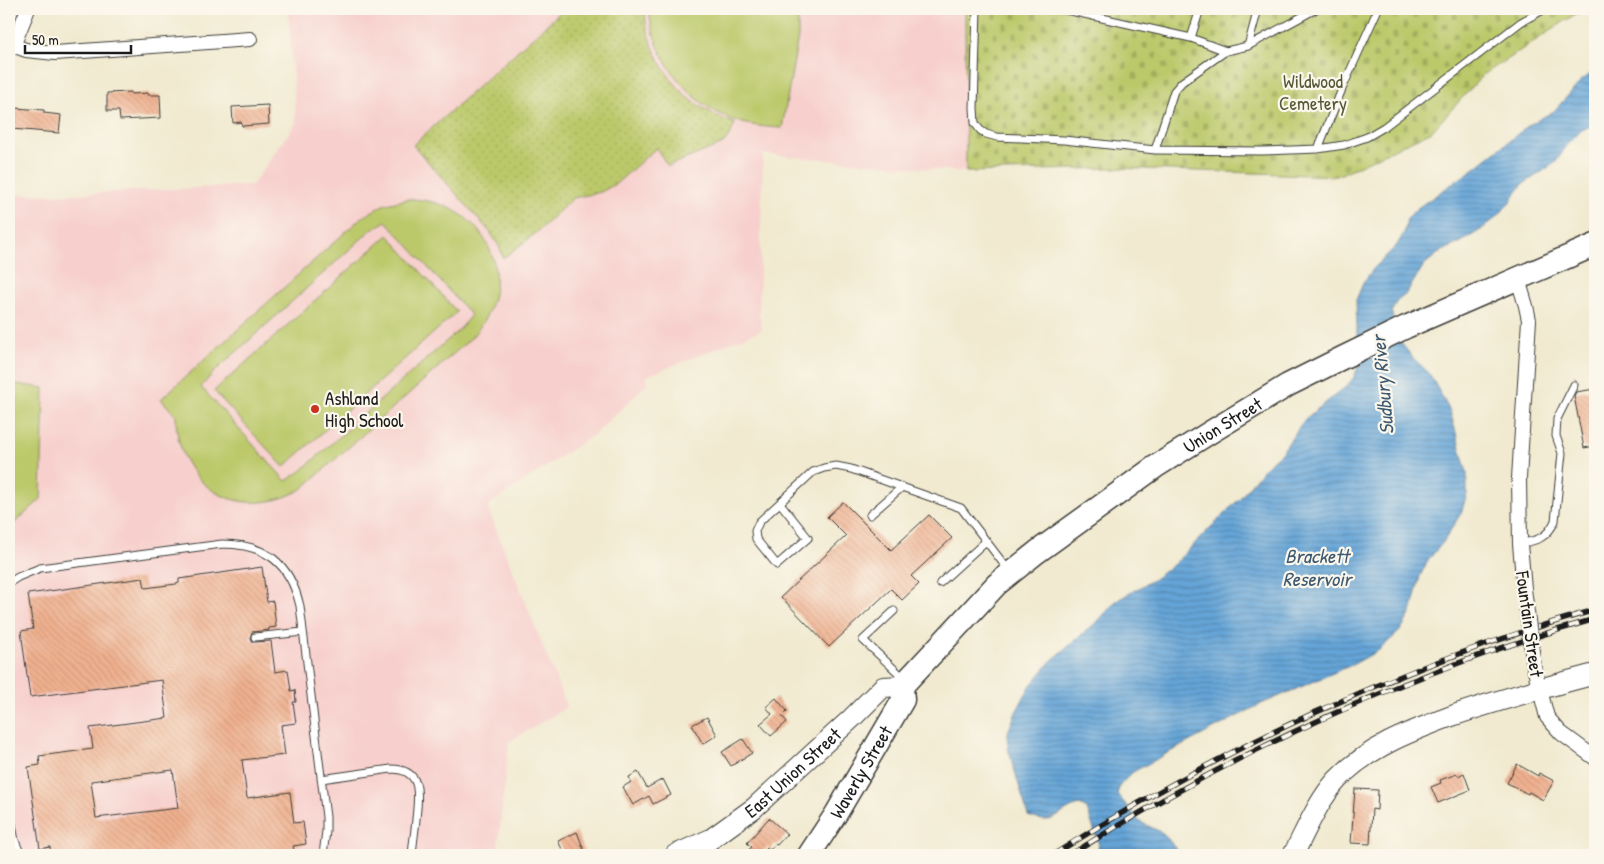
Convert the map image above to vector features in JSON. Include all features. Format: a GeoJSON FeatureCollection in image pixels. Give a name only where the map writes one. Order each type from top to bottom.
{"type":"FeatureCollection","features":[{"type":"Feature","properties":{"kind":"main road","name":"Union Street"},"geometry":{"type":"LineString","coordinates":[[905,683],[997,584],[1037,552],[1155,467],[1288,385],[1406,327],[1595,245]]}},
{"type":"Feature","properties":{"kind":"main road","name":"Waverly Street"},"geometry":{"type":"LineString","coordinates":[[809,855],[836,814],[903,700],[905,683]]}},
{"type":"Feature","properties":{"kind":"street"},"geometry":{"type":"LineString","coordinates":[[28,9],[11,45],[26,50],[55,53],[250,39]]}},
{"type":"Feature","properties":{"kind":"street","name":"Fountain Street"},"geometry":{"type":"LineString","coordinates":[[1293,855],[1314,814],[1335,782],[1352,766],[1376,749],[1414,730],[1472,709],[1539,689],[1534,667],[1520,544],[1519,478],[1529,320],[1518,279]]}},
{"type":"Feature","properties":{"kind":"street"},"geometry":{"type":"LineString","coordinates":[[1595,674],[1539,689],[1547,717],[1561,733],[1595,758]]}},
{"type":"Feature","properties":{"kind":"street","name":"East Union Street"},"geometry":{"type":"LineString","coordinates":[[675,855],[711,839],[754,808],[883,687],[905,683]]}},
{"type":"Feature","properties":{"kind":"lane"},"geometry":{"type":"LineString","coordinates":[[978,9],[974,108],[975,123],[986,134],[998,137],[1064,140],[1155,150],[1263,152],[1318,149],[1344,145],[1367,137],[1384,127],[1521,22],[1545,9]]}},
{"type":"Feature","properties":{"kind":"lane"},"geometry":{"type":"LineString","coordinates":[[1062,9],[1191,38],[1226,51]]}},
{"type":"Feature","properties":{"kind":"lane"},"geometry":{"type":"LineString","coordinates":[[1191,38],[1200,9]]}},
{"type":"Feature","properties":{"kind":"lane"},"geometry":{"type":"LineString","coordinates":[[1248,46],[1258,9]]}},
{"type":"Feature","properties":{"kind":"lane"},"geometry":{"type":"LineString","coordinates":[[1155,150],[1174,91],[1182,82],[1226,51],[1248,46],[1316,9]]}},
{"type":"Feature","properties":{"kind":"lane"},"geometry":{"type":"LineString","coordinates":[[1318,149],[1342,89],[1378,9]]}},
{"type":"Feature","properties":{"kind":"lane"},"geometry":{"type":"LineString","coordinates":[[1520,544],[1539,540],[1550,531],[1554,521],[1562,453],[1556,436],[1557,419],[1574,385]]}},
{"type":"Feature","properties":{"kind":"lane"},"geometry":{"type":"LineString","coordinates":[[780,503],[808,538],[777,565],[756,539],[755,531],[759,522],[814,472],[836,466],[851,469],[961,508],[1011,573]]}},
{"type":"Feature","properties":{"kind":"lane"},"geometry":{"type":"LineString","coordinates":[[870,515],[902,487]]}},
{"type":"Feature","properties":{"kind":"lane"},"geometry":{"type":"LineString","coordinates":[[940,583],[986,541]]}},
{"type":"Feature","properties":{"kind":"lane"},"geometry":{"type":"LineString","coordinates":[[9,583],[18,576],[40,568],[222,544],[244,545],[262,550],[279,563],[289,577],[297,595],[303,632],[326,831],[323,855]]}},
{"type":"Feature","properties":{"kind":"lane"},"geometry":{"type":"LineString","coordinates":[[894,611],[863,640],[905,683]]}},
{"type":"Feature","properties":{"kind":"lane"},"geometry":{"type":"LineString","coordinates":[[255,637],[303,632]]}},
{"type":"Feature","properties":{"kind":"lane"},"geometry":{"type":"LineString","coordinates":[[321,779],[391,769],[410,774],[415,781],[419,794],[412,855]]}},
{"type":"Feature","properties":{"kind":"lane"},"geometry":{"type":"LineString","coordinates":[[9,808],[14,835],[21,855]]}},
{"type":"Feature","properties":{"kind":"shaded area","name":"Ashland High School"},"geometry":{"type":"Polygon","coordinates":[[[288,9],[965,9],[966,172],[763,154],[759,313],[762,330],[647,376],[647,384],[596,433],[487,506],[567,707],[509,742],[497,855],[9,855],[9,194],[55,195],[252,185],[296,123],[288,9]]]}},
{"type":"Feature","properties":{"kind":"green space"},"geometry":{"type":"Polygon","coordinates":[[[564,9],[645,9],[646,22],[653,47],[673,82],[696,104],[735,124],[723,144],[668,166],[656,148],[617,183],[601,192],[573,198],[535,234],[503,258],[499,246],[490,232],[413,145],[564,9]]]}},
{"type":"Feature","properties":{"kind":"green space"},"geometry":{"type":"Polygon","coordinates":[[[649,9],[798,9],[798,37],[782,128],[751,125],[733,120],[716,112],[687,90],[665,61],[657,44],[649,9]]]}},
{"type":"Feature","properties":{"kind":"green space","name":"Wildwood Cemetery"},"geometry":{"type":"Polygon","coordinates":[[[965,9],[1588,9],[1574,15],[1483,75],[1432,131],[1337,176],[1116,168],[966,172],[965,9]]]}},
{"type":"Feature","properties":{"kind":"green space"},"geometry":{"type":"Polygon","coordinates":[[[408,199],[436,203],[459,213],[477,228],[489,248],[495,269],[494,293],[486,316],[470,339],[302,489],[279,499],[256,502],[235,500],[216,492],[200,480],[187,462],[179,441],[176,416],[161,399],[361,218],[383,205],[408,199]],[[386,221],[371,230],[213,373],[201,387],[286,481],[301,471],[460,329],[471,315],[386,221]]]}},
{"type":"Feature","properties":{"kind":"green space"},"geometry":{"type":"Polygon","coordinates":[[[388,235],[457,312],[284,467],[214,391],[388,235]]]}},
{"type":"Feature","properties":{"kind":"green space"},"geometry":{"type":"Polygon","coordinates":[[[9,383],[44,388],[41,499],[9,528],[9,383]]]}},
{"type":"Feature","properties":{"kind":"water","name":"Brackett Reservoir"},"geometry":{"type":"Polygon","coordinates":[[[1595,69],[1595,124],[1582,130],[1568,144],[1555,163],[1522,185],[1497,217],[1481,230],[1440,252],[1424,265],[1405,295],[1397,301],[1392,311],[1393,323],[1402,344],[1429,373],[1450,411],[1467,473],[1467,494],[1461,513],[1444,541],[1429,559],[1420,576],[1411,613],[1400,631],[1379,650],[1354,664],[1259,705],[1133,772],[1120,785],[1117,794],[1140,822],[1163,833],[1181,855],[1096,855],[1099,845],[1087,809],[1080,805],[1072,807],[1052,819],[1038,819],[1028,816],[1008,748],[1008,732],[1030,686],[1051,661],[1099,620],[1116,601],[1154,579],[1173,565],[1240,498],[1264,468],[1282,452],[1305,419],[1348,385],[1358,367],[1356,300],[1364,281],[1397,245],[1404,233],[1407,219],[1416,209],[1475,168],[1529,125],[1554,111],[1583,79],[1595,69]]]}},
{"type":"Feature","properties":{"kind":"building"},"geometry":{"type":"Polygon","coordinates":[[[131,92],[131,94],[148,93],[148,95],[160,95],[161,118],[120,120],[119,111],[107,111],[107,93],[131,92]]]}},
{"type":"Feature","properties":{"kind":"building"},"geometry":{"type":"Polygon","coordinates":[[[268,105],[269,124],[242,126],[241,122],[233,123],[232,107],[268,105]]]}},
{"type":"Feature","properties":{"kind":"building"},"geometry":{"type":"Polygon","coordinates":[[[14,108],[44,110],[44,113],[61,115],[59,133],[12,129],[14,108]]]}},
{"type":"Feature","properties":{"kind":"building"},"geometry":{"type":"Polygon","coordinates":[[[1595,389],[1595,446],[1584,448],[1574,396],[1576,392],[1595,389]]]}},
{"type":"Feature","properties":{"kind":"building"},"geometry":{"type":"Polygon","coordinates":[[[843,502],[891,550],[929,515],[952,538],[911,576],[919,584],[902,600],[891,589],[829,647],[781,597],[846,536],[827,517],[843,502]]]}},
{"type":"Feature","properties":{"kind":"building"},"geometry":{"type":"Polygon","coordinates":[[[262,567],[267,602],[273,601],[276,627],[269,628],[269,630],[252,632],[250,638],[252,642],[271,641],[275,672],[288,670],[291,691],[295,690],[296,702],[293,702],[296,723],[281,725],[285,755],[242,760],[247,798],[290,792],[294,823],[303,822],[306,844],[293,846],[295,855],[51,855],[50,847],[40,849],[28,767],[40,765],[39,756],[93,749],[90,728],[167,718],[162,680],[30,697],[21,631],[33,629],[28,594],[143,578],[145,588],[176,584],[179,583],[179,579],[262,567]],[[173,770],[91,781],[96,818],[178,808],[173,770]]]}},
{"type":"Feature","properties":{"kind":"building"},"geometry":{"type":"Polygon","coordinates":[[[776,698],[787,711],[782,716],[787,722],[771,736],[760,724],[772,714],[766,707],[776,698]]]}},
{"type":"Feature","properties":{"kind":"building"},"geometry":{"type":"Polygon","coordinates":[[[707,717],[717,735],[703,744],[692,725],[707,717]]]}},
{"type":"Feature","properties":{"kind":"building"},"geometry":{"type":"Polygon","coordinates":[[[743,739],[752,753],[731,766],[722,752],[743,739]]]}},
{"type":"Feature","properties":{"kind":"building"},"geometry":{"type":"Polygon","coordinates":[[[1517,764],[1538,776],[1539,773],[1554,781],[1543,800],[1507,783],[1517,764]]]}},
{"type":"Feature","properties":{"kind":"building"},"geometry":{"type":"Polygon","coordinates":[[[638,772],[647,788],[663,779],[671,795],[653,804],[649,796],[633,805],[623,787],[631,782],[629,777],[638,772]]]}},
{"type":"Feature","properties":{"kind":"building"},"geometry":{"type":"Polygon","coordinates":[[[1464,773],[1470,790],[1438,803],[1431,787],[1441,783],[1440,780],[1464,773]]]}},
{"type":"Feature","properties":{"kind":"building"},"geometry":{"type":"Polygon","coordinates":[[[1355,789],[1378,790],[1377,810],[1372,809],[1370,844],[1351,843],[1355,789]]]}},
{"type":"Feature","properties":{"kind":"building"},"geometry":{"type":"Polygon","coordinates":[[[769,818],[787,834],[770,850],[767,847],[761,855],[743,855],[752,847],[747,843],[769,818]]]}},
{"type":"Feature","properties":{"kind":"building"},"geometry":{"type":"Polygon","coordinates":[[[577,832],[584,850],[571,855],[565,855],[558,841],[577,832]]]}},
{"type":"Feature","properties":{"kind":"railway"},"geometry":{"type":"LineString","coordinates":[[1053,855],[1181,779],[1315,713],[1384,683],[1454,656],[1524,631],[1595,610]]}},
{"type":"Feature","properties":{"kind":"railway"},"geometry":{"type":"LineString","coordinates":[[1070,855],[1194,782],[1324,718],[1458,663],[1595,619]]}},
{"type":"Feature","properties":{"kind":"place","name":"Ashland High School"},"geometry":{"type":"Point","coordinates":[315,409]}},
{"type":"Feature","properties":{"kind":"water label","name":"Sudbury River"},"geometry":{"type":"Point","coordinates":[1382,385]}}]}
